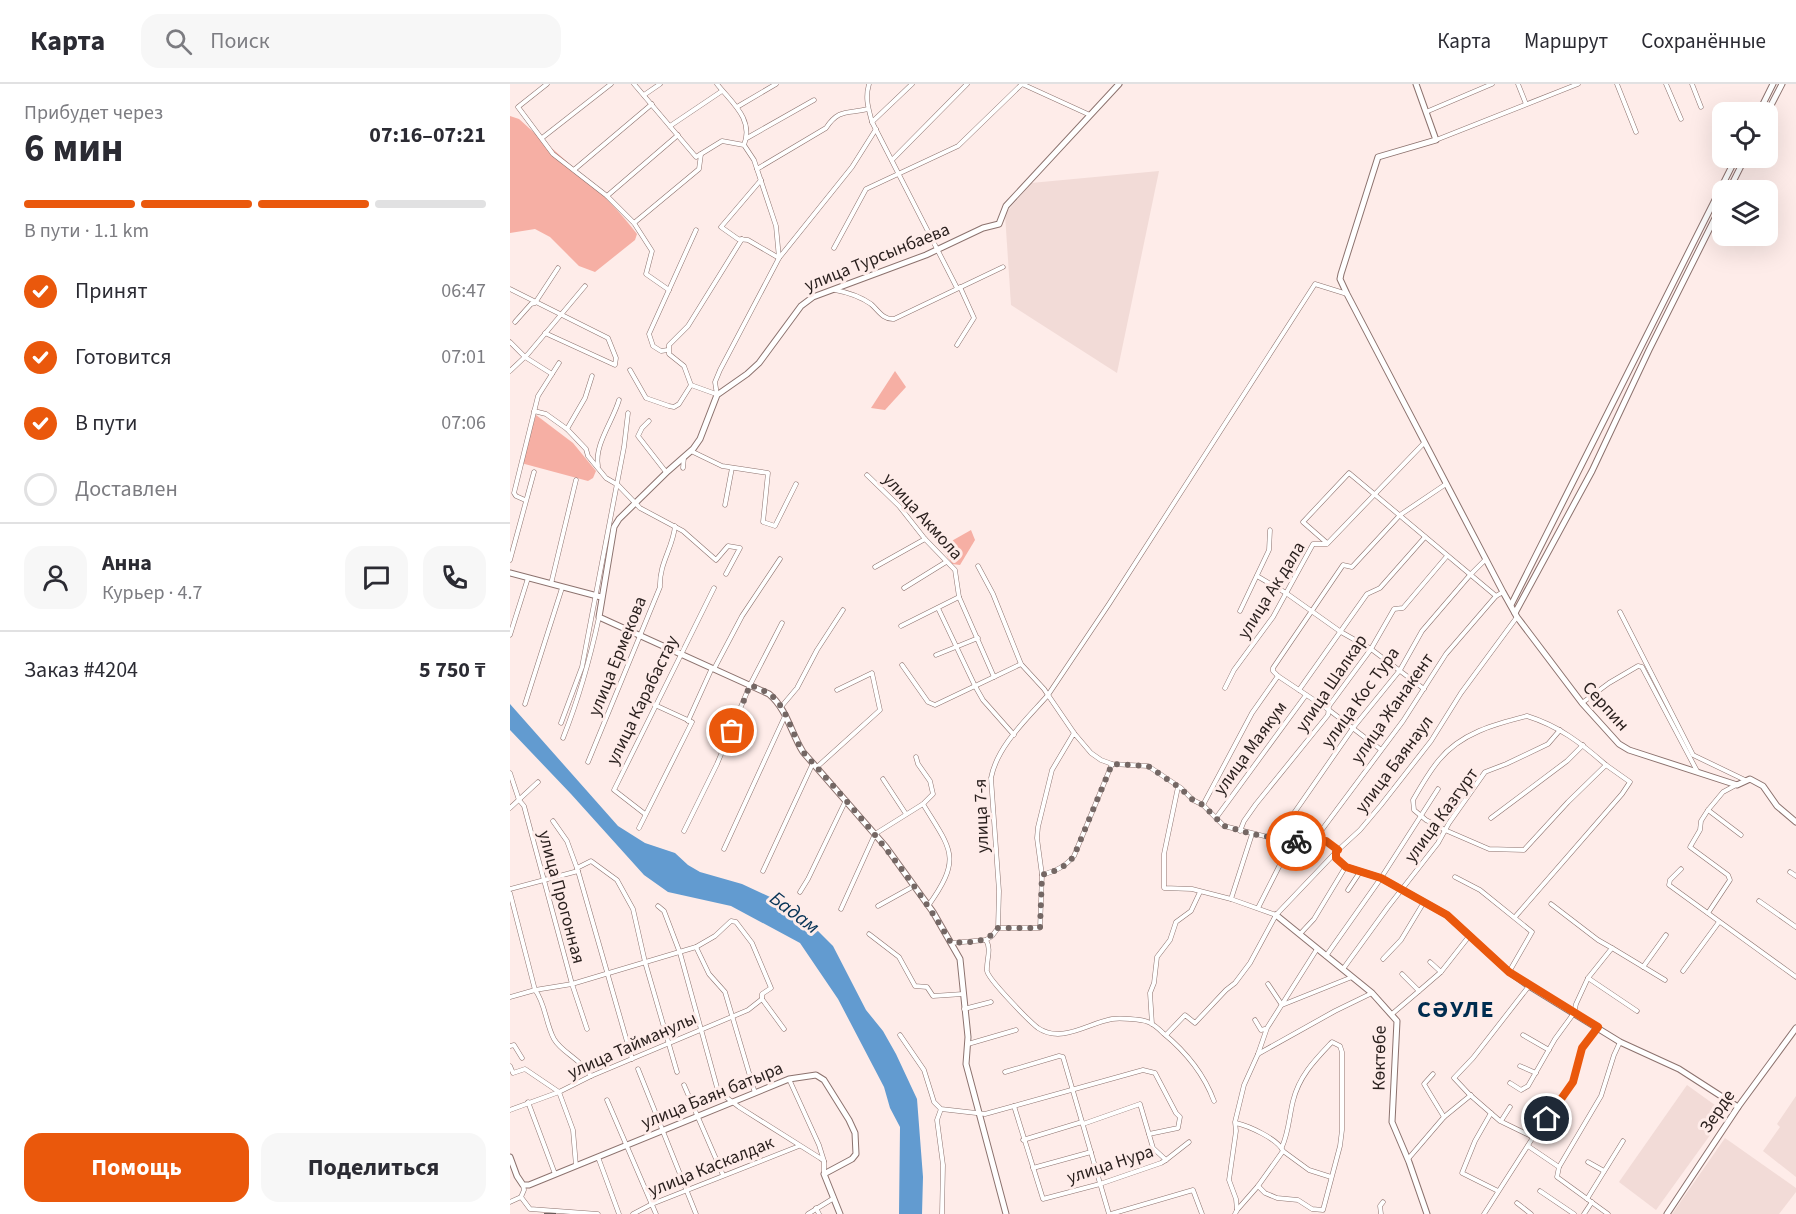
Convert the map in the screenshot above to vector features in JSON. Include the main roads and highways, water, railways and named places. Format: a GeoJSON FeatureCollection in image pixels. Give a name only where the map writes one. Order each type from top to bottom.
{"type":"FeatureCollection","features":[{"type":"Feature","properties":{"kind":"water"},"geometry":{"type":"Polygon","coordinates":[[[510,704],[618,826],[645,843],[675,853],[700,872],[742,884],[781,902],[815,928],[833,946],[866,1010],[883,1031],[896,1054],[917,1099],[923,1177],[922,1214],[899,1214],[900,1127],[890,1108],[884,1087],[838,999],[800,943],[731,906],[668,892],[644,875],[510,730],[510,704]]]}},
{"type":"Feature","properties":{"kind":"railway"},"geometry":{"type":"LineString","coordinates":[[544,1214],[561,1214]]}},
{"type":"Feature","properties":{"kind":"district","name":"СӘУЛЕ"},"geometry":{"type":"Point","coordinates":[1456,1009]}},
{"type":"Feature","properties":{"kind":"water label","name":"Бадам"},"geometry":{"type":"Point","coordinates":[795,912]}}]}
